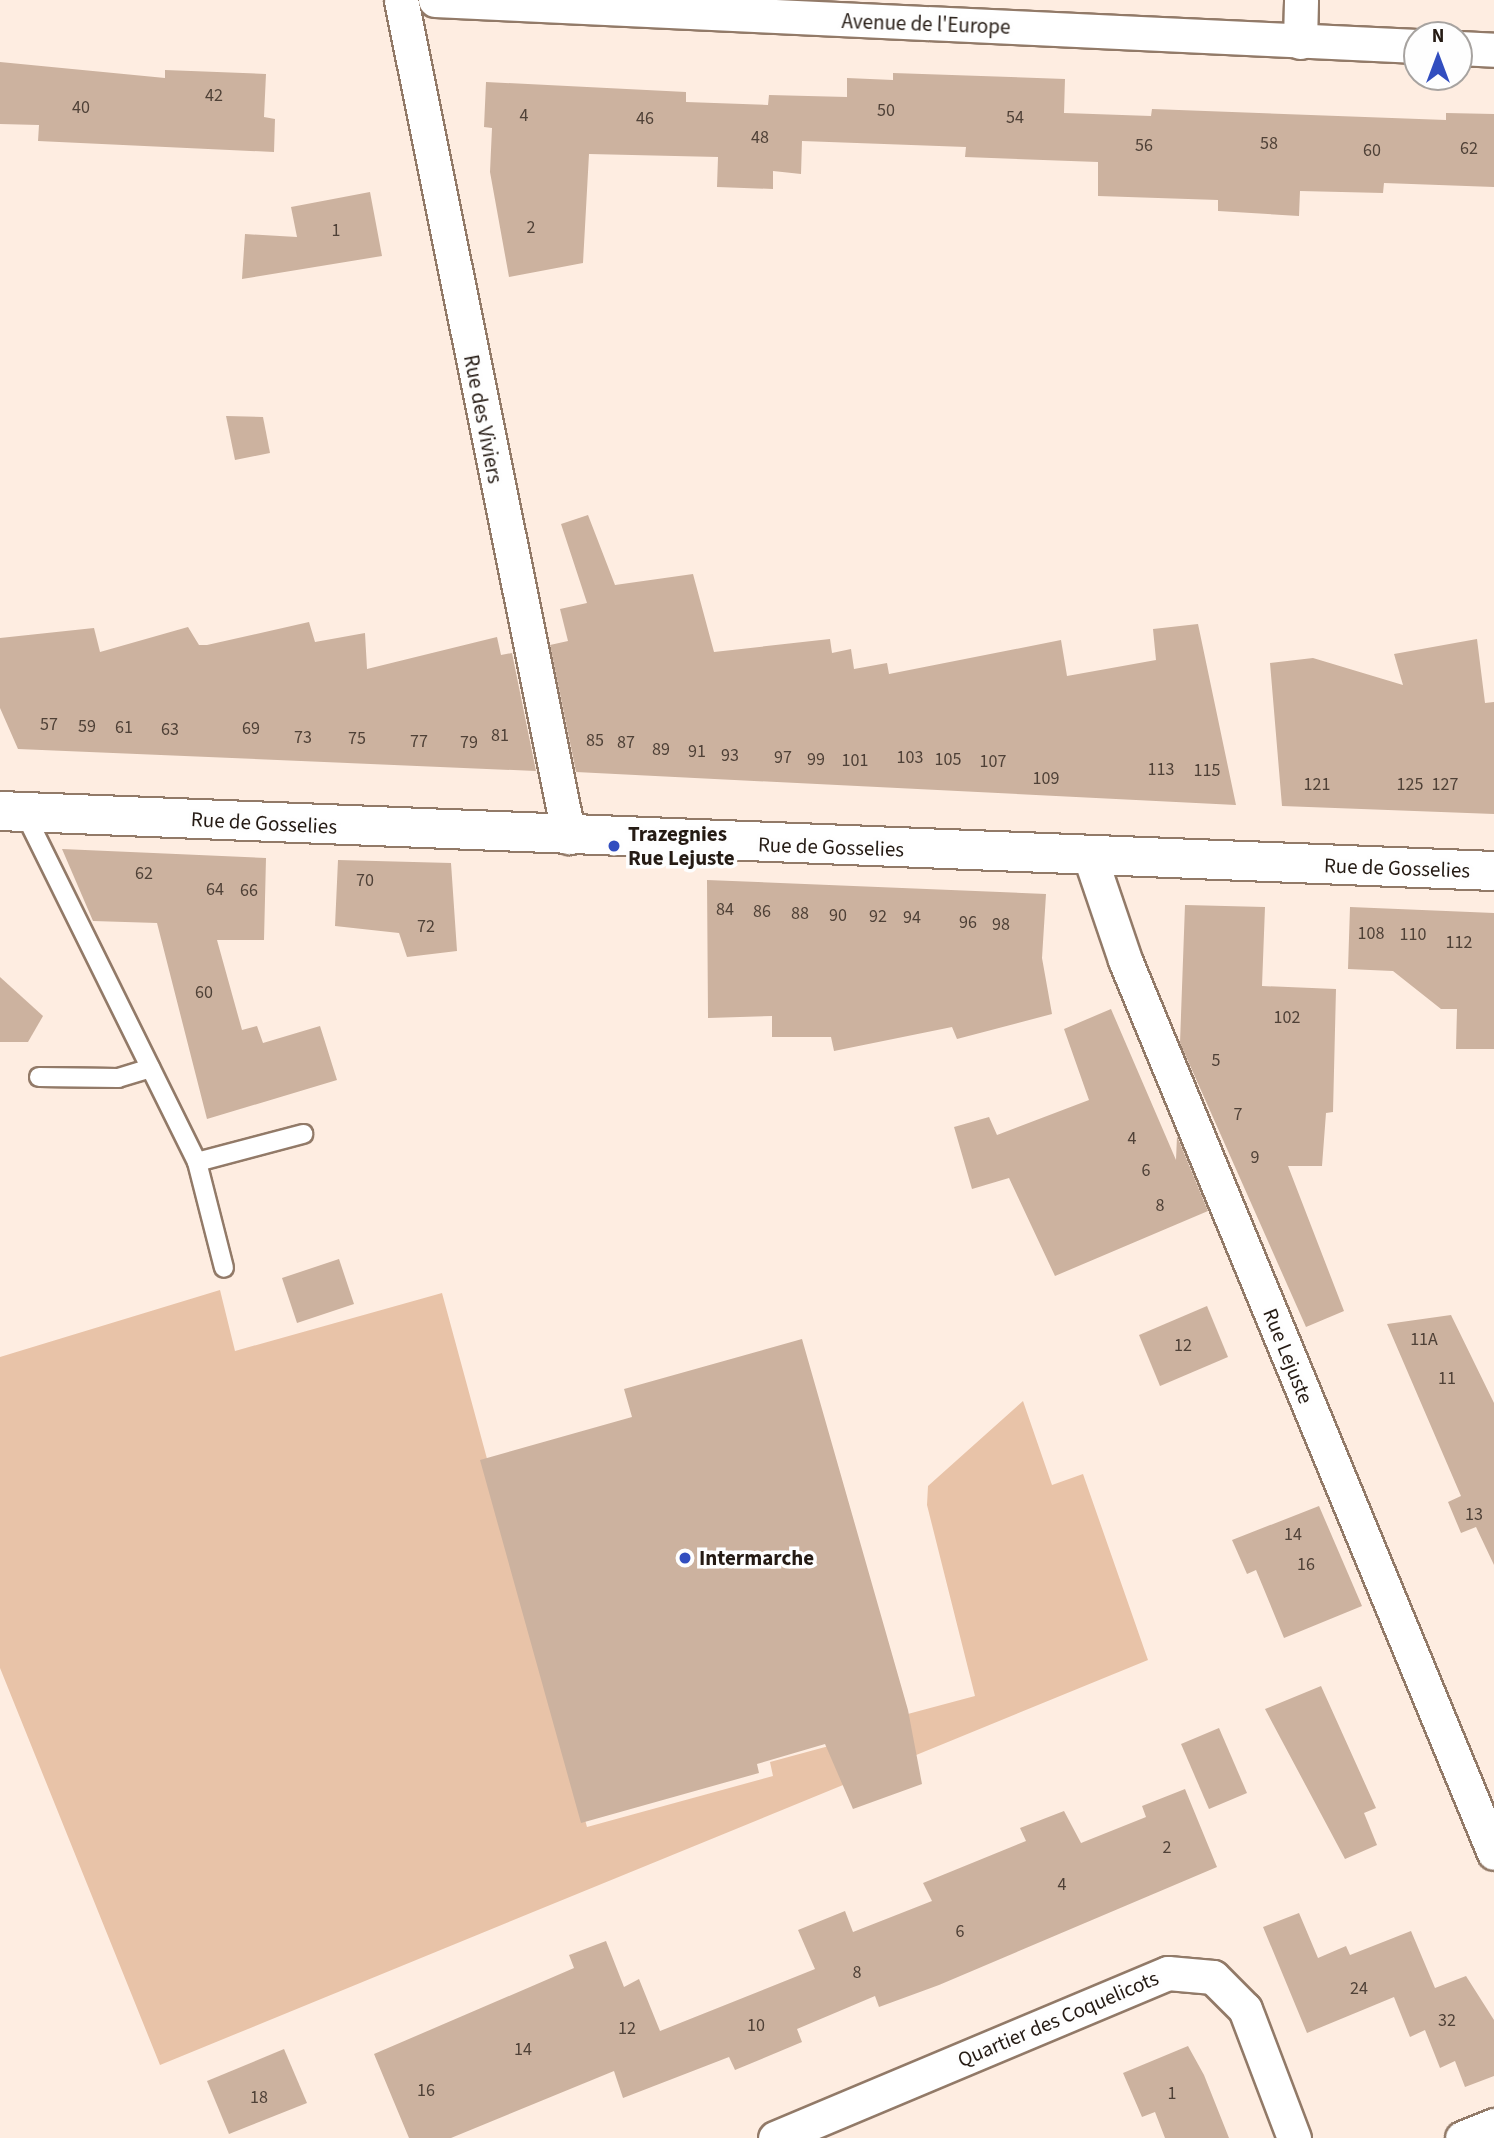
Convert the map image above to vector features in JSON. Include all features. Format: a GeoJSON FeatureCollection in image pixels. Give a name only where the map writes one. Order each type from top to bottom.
{"type":"FeatureCollection","features":[{"type":"Feature","properties":{"kind":"main road","name":"Rue de Gosselies"},"geometry":{"type":"LineString","coordinates":[[12,811],[569,837],[1494,871]]}},
{"type":"Feature","properties":{"kind":"street","name":"Rue des Viviers"},"geometry":{"type":"LineString","coordinates":[[401,0],[569,837]]}},
{"type":"Feature","properties":{"kind":"street","name":"Avenue de l'Europe"},"geometry":{"type":"LineString","coordinates":[[435,0],[685,6],[1300,42],[1403,46]]}},
{"type":"Feature","properties":{"kind":"street"},"geometry":{"type":"LineString","coordinates":[[1300,42],[1301,0]]}},
{"type":"Feature","properties":{"kind":"street"},"geometry":{"type":"LineString","coordinates":[[1473,49],[1494,50]]}},
{"type":"Feature","properties":{"kind":"street","name":"Rue Lejuste"},"geometry":{"type":"LineString","coordinates":[[1090,857],[1125,960],[1494,1853]]}},
{"type":"Feature","properties":{"kind":"street","name":"Quartier des Coquelicots"},"geometry":{"type":"LineString","coordinates":[[775,2138],[1168,1973],[1213,1977],[1245,2009],[1294,2138]]}},
{"type":"Feature","properties":{"kind":"street"},"geometry":{"type":"LineString","coordinates":[[1462,2138],[1494,2125]]}},
{"type":"Feature","properties":{"kind":"lane"},"geometry":{"type":"LineString","coordinates":[[12,811],[150,1068],[197,1162],[224,1268]]}},
{"type":"Feature","properties":{"kind":"lane"},"geometry":{"type":"LineString","coordinates":[[39,1077],[118,1078],[150,1068]]}},
{"type":"Feature","properties":{"kind":"lane"},"geometry":{"type":"LineString","coordinates":[[197,1162],[303,1134]]}},
{"type":"Feature","properties":{"kind":"shaded area"},"geometry":{"type":"Polygon","coordinates":[[[220,1290],[235,1351],[442,1293],[587,1827],[773,1776],[770,1762],[851,1740],[848,1730],[975,1696],[927,1505],[928,1486],[1023,1401],[1052,1485],[1083,1474],[1148,1660],[160,2065],[0,1668],[0,1357],[220,1290]]]}},
{"type":"Feature","properties":{"kind":"building"},"geometry":{"type":"Polygon","coordinates":[[[0,62],[165,78],[165,70],[266,74],[264,117],[275,119],[274,152],[38,141],[39,125],[0,124],[0,62]]]}},
{"type":"Feature","properties":{"kind":"building"},"geometry":{"type":"Polygon","coordinates":[[[893,73],[1065,79],[1064,113],[1151,116],[1152,109],[1446,120],[1446,113],[1494,114],[1494,187],[1384,183],[1383,193],[1300,191],[1299,216],[1218,211],[1218,200],[1098,196],[1098,162],[965,157],[966,147],[802,141],[801,174],[773,171],[773,189],[717,187],[718,157],[589,154],[583,263],[509,277],[490,172],[492,128],[484,127],[486,82],[686,92],[686,102],[768,105],[769,95],[847,97],[847,78],[893,80],[893,73]]]}},
{"type":"Feature","properties":{"kind":"building"},"geometry":{"type":"Polygon","coordinates":[[[370,192],[382,256],[242,279],[245,234],[297,237],[291,207],[370,192]]]}},
{"type":"Feature","properties":{"kind":"building"},"geometry":{"type":"Polygon","coordinates":[[[226,416],[263,417],[270,453],[235,460],[226,416]]]}},
{"type":"Feature","properties":{"kind":"building"},"geometry":{"type":"Polygon","coordinates":[[[588,515],[615,585],[693,574],[714,652],[830,639],[832,653],[851,649],[854,669],[887,663],[889,674],[1061,640],[1067,676],[1156,660],[1153,629],[1198,624],[1236,805],[576,772],[550,645],[568,641],[560,609],[587,603],[561,524],[588,515]]]}},
{"type":"Feature","properties":{"kind":"building"},"geometry":{"type":"Polygon","coordinates":[[[309,622],[315,642],[365,633],[367,669],[497,637],[501,655],[512,653],[536,771],[18,749],[0,708],[0,638],[94,628],[100,652],[188,627],[199,645],[207,645],[309,622]]]}},
{"type":"Feature","properties":{"kind":"building"},"geometry":{"type":"Polygon","coordinates":[[[1477,639],[1485,703],[1494,702],[1494,814],[1282,806],[1270,663],[1313,658],[1403,685],[1394,654],[1477,639]]]}},
{"type":"Feature","properties":{"kind":"building"},"geometry":{"type":"Polygon","coordinates":[[[62,849],[266,858],[264,940],[217,940],[242,1030],[257,1026],[263,1043],[320,1026],[337,1080],[207,1119],[157,923],[93,921],[62,849]]]}},
{"type":"Feature","properties":{"kind":"building"},"geometry":{"type":"Polygon","coordinates":[[[338,860],[451,863],[457,951],[407,957],[399,933],[335,926],[338,860]]]}},
{"type":"Feature","properties":{"kind":"building"},"geometry":{"type":"Polygon","coordinates":[[[707,880],[1046,894],[1042,958],[1052,1014],[957,1039],[952,1027],[834,1051],[831,1037],[772,1037],[772,1016],[708,1018],[707,880]]]}},
{"type":"Feature","properties":{"kind":"building"},"geometry":{"type":"Polygon","coordinates":[[[1185,905],[1265,907],[1262,986],[1336,989],[1333,1112],[1326,1113],[1322,1166],[1288,1166],[1344,1311],[1306,1327],[1180,1043],[1185,905]]]}},
{"type":"Feature","properties":{"kind":"building"},"geometry":{"type":"Polygon","coordinates":[[[1350,907],[1494,913],[1494,1049],[1456,1049],[1457,1009],[1441,1009],[1393,971],[1348,969],[1350,907]]]}},
{"type":"Feature","properties":{"kind":"building"},"geometry":{"type":"Polygon","coordinates":[[[0,977],[43,1016],[28,1042],[0,1042],[0,977]]]}},
{"type":"Feature","properties":{"kind":"building"},"geometry":{"type":"Polygon","coordinates":[[[1111,1009],[1176,1160],[1177,1136],[1208,1211],[1055,1276],[1009,1178],[972,1189],[954,1127],[989,1117],[997,1135],[1089,1100],[1064,1029],[1111,1009]]]}},
{"type":"Feature","properties":{"kind":"building"},"geometry":{"type":"Polygon","coordinates":[[[339,1259],[354,1304],[297,1323],[282,1278],[339,1259]]]}},
{"type":"Feature","properties":{"kind":"building"},"geometry":{"type":"Polygon","coordinates":[[[1207,1306],[1228,1357],[1160,1386],[1139,1335],[1207,1306]]]}},
{"type":"Feature","properties":{"kind":"building"},"geometry":{"type":"Polygon","coordinates":[[[1451,1315],[1494,1403],[1494,1565],[1476,1527],[1461,1533],[1448,1502],[1461,1496],[1387,1324],[1451,1315]]]}},
{"type":"Feature","properties":{"kind":"building","name":"Intermarche"},"geometry":{"type":"Polygon","coordinates":[[[802,1339],[908,1710],[922,1784],[853,1809],[825,1744],[757,1764],[759,1773],[581,1823],[480,1460],[632,1417],[624,1389],[802,1339]]]}},
{"type":"Feature","properties":{"kind":"building"},"geometry":{"type":"Polygon","coordinates":[[[1319,1506],[1362,1606],[1284,1638],[1256,1570],[1247,1574],[1232,1540],[1319,1506]]]}},
{"type":"Feature","properties":{"kind":"building"},"geometry":{"type":"Polygon","coordinates":[[[1321,1686],[1376,1808],[1364,1813],[1377,1845],[1345,1859],[1265,1709],[1321,1686]]]}},
{"type":"Feature","properties":{"kind":"building"},"geometry":{"type":"Polygon","coordinates":[[[1219,1728],[1247,1793],[1209,1809],[1181,1744],[1219,1728]]]}},
{"type":"Feature","properties":{"kind":"building"},"geometry":{"type":"Polygon","coordinates":[[[1185,1789],[1217,1867],[939,1985],[879,2007],[875,1996],[797,2029],[802,2042],[735,2070],[729,2057],[623,2098],[614,2071],[451,2138],[409,2138],[374,2054],[574,1968],[569,1955],[606,1941],[624,1987],[639,1979],[660,2031],[815,1969],[798,1930],[845,1911],[853,1932],[932,1901],[923,1883],[1026,1841],[1020,1828],[1064,1811],[1081,1843],[1146,1817],[1142,1806],[1185,1789]]]}},
{"type":"Feature","properties":{"kind":"building"},"geometry":{"type":"Polygon","coordinates":[[[1299,1913],[1318,1958],[1346,1946],[1350,1955],[1411,1931],[1435,1988],[1466,1976],[1494,2020],[1494,2076],[1465,2087],[1455,2061],[1440,2068],[1425,2030],[1410,2037],[1394,1997],[1307,2033],[1263,1927],[1299,1913]]]}},
{"type":"Feature","properties":{"kind":"building"},"geometry":{"type":"Polygon","coordinates":[[[1188,2046],[1204,2075],[1229,2138],[1165,2138],[1155,2112],[1142,2117],[1123,2073],[1188,2046]]]}},
{"type":"Feature","properties":{"kind":"building"},"geometry":{"type":"Polygon","coordinates":[[[284,2049],[307,2103],[229,2134],[207,2081],[284,2049]]]}},
{"type":"Feature","properties":{"kind":"place","name":"Trazegnies Rue Lejuste"},"geometry":{"type":"Point","coordinates":[614,846]}},
{"type":"Feature","properties":{"kind":"place","name":"Intermarche"},"geometry":{"type":"Point","coordinates":[685,1558]}}]}
